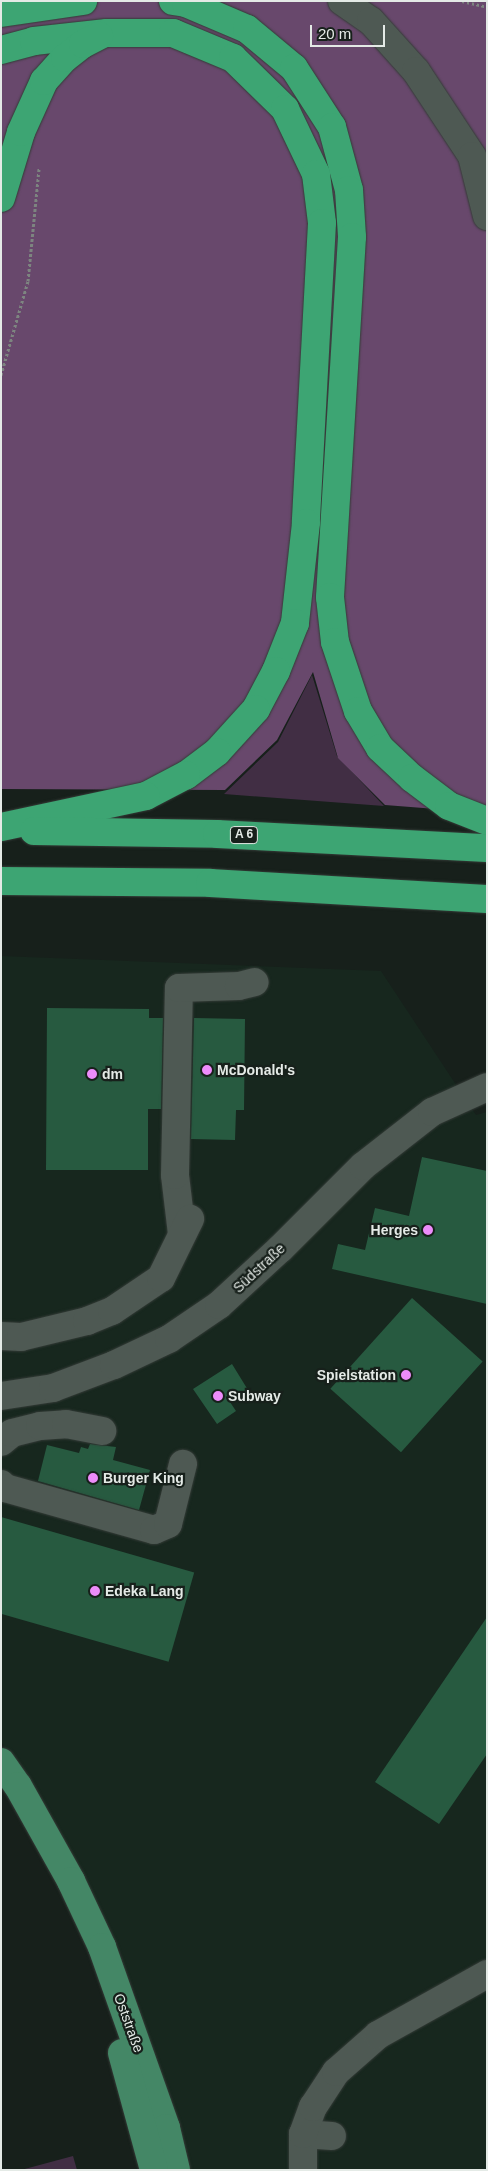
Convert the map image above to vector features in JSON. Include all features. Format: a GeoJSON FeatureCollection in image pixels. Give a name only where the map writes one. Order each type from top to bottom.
{"type":"FeatureCollection","features":[{"type":"Feature","properties":{"kind":"highway"},"geometry":{"type":"LineString","coordinates":[[1,13],[83,1]]}},
{"type":"Feature","properties":{"kind":"highway"},"geometry":{"type":"LineString","coordinates":[[173,1],[186,2],[247,29],[294,68],[332,127],[349,190],[352,237],[330,596],[335,642],[358,710],[380,748],[412,778],[449,806],[487,821]]}},
{"type":"Feature","properties":{"kind":"highway"},"geometry":{"type":"LineString","coordinates":[[1,50],[34,41],[107,32],[173,33],[233,58],[285,110],[316,174],[322,223],[306,523],[294,623],[276,671],[256,709],[217,752],[186,775],[146,796],[1,828]]}},
{"type":"Feature","properties":{"kind":"highway"},"geometry":{"type":"LineString","coordinates":[[1,198],[21,132],[44,81],[53,70],[83,44],[107,32]]}},
{"type":"Feature","properties":{"kind":"highway","name":"A 6"},"geometry":{"type":"LineString","coordinates":[[1,828],[217,834],[487,848]]}},
{"type":"Feature","properties":{"kind":"highway"},"geometry":{"type":"LineString","coordinates":[[1,882],[210,883],[487,899]]}},
{"type":"Feature","properties":{"kind":"main road","name":"Oststraße"},"geometry":{"type":"LineString","coordinates":[[1,1762],[18,1786],[71,1881],[102,1947],[166,2128],[176,2170]]}},
{"type":"Feature","properties":{"kind":"main road","name":"Oststraße"},"geometry":{"type":"LineString","coordinates":[[71,1881],[97,1965],[154,2170]]}},
{"type":"Feature","properties":{"kind":"street"},"geometry":{"type":"LineString","coordinates":[[342,1],[371,21],[416,71],[472,156],[487,216]]}},
{"type":"Feature","properties":{"kind":"street"},"geometry":{"type":"LineString","coordinates":[[1,1336],[22,1337],[87,1321],[112,1311],[161,1278],[187,1225],[174,1175],[179,988],[239,986],[255,982]]}},
{"type":"Feature","properties":{"kind":"street","name":"Südstraße"},"geometry":{"type":"LineString","coordinates":[[1,1396],[53,1388],[114,1366],[169,1339],[219,1305],[363,1166],[432,1112],[487,1086]]}},
{"type":"Feature","properties":{"kind":"street"},"geometry":{"type":"LineString","coordinates":[[1,1442],[12,1433],[40,1426],[66,1424],[102,1431]]}},
{"type":"Feature","properties":{"kind":"street"},"geometry":{"type":"LineString","coordinates":[[1,1484],[5,1488],[154,1530],[168,1524],[183,1464]]}},
{"type":"Feature","properties":{"kind":"street"},"geometry":{"type":"LineString","coordinates":[[304,2170],[303,2134],[313,2107],[336,2072],[378,2035],[487,1974]]}},
{"type":"Feature","properties":{"kind":"street"},"geometry":{"type":"LineString","coordinates":[[303,2134],[332,2136]]}},
{"type":"Feature","properties":{"kind":"path"},"geometry":{"type":"LineString","coordinates":[[462,1],[487,7]]}},
{"type":"Feature","properties":{"kind":"path"},"geometry":{"type":"LineString","coordinates":[[1,375],[28,281],[38,197],[39,163]]}},
{"type":"Feature","properties":{"kind":"shaded area"},"geometry":{"type":"Polygon","coordinates":[[[1,1],[487,1],[487,813],[385,805],[338,758],[313,672],[277,740],[225,790],[1,789],[1,1]]]}},
{"type":"Feature","properties":{"kind":"shaded area"},"geometry":{"type":"Polygon","coordinates":[[[312,675],[337,756],[384,806],[224,794],[278,742],[312,675]]]}},
{"type":"Feature","properties":{"kind":"shaded area"},"geometry":{"type":"Polygon","coordinates":[[[1,956],[381,971],[476,1115],[487,1112],[487,2170],[182,2170],[137,1998],[1,1741],[1,956]]]}},
{"type":"Feature","properties":{"kind":"shaded area"},"geometry":{"type":"Polygon","coordinates":[[[73,2156],[77,2170],[21,2170],[73,2156]]]}},
{"type":"Feature","properties":{"kind":"building"},"geometry":{"type":"Polygon","coordinates":[[[47,1008],[149,1009],[149,1018],[163,1018],[161,1109],[148,1109],[148,1170],[46,1170],[47,1008]]]}},
{"type":"Feature","properties":{"kind":"building"},"geometry":{"type":"Polygon","coordinates":[[[194,1018],[245,1019],[244,1110],[236,1110],[235,1140],[191,1139],[194,1018]]]}},
{"type":"Feature","properties":{"kind":"building","name":"Herges"},"geometry":{"type":"Polygon","coordinates":[[[422,1157],[487,1171],[487,1304],[332,1269],[338,1244],[365,1250],[375,1208],[409,1216],[422,1157]]]}},
{"type":"Feature","properties":{"kind":"building","name":"Spielstation"},"geometry":{"type":"Polygon","coordinates":[[[412,1298],[483,1362],[401,1452],[330,1389],[412,1298]]]}},
{"type":"Feature","properties":{"kind":"building","name":"Subway"},"geometry":{"type":"Polygon","coordinates":[[[232,1364],[248,1390],[230,1402],[236,1411],[217,1424],[193,1389],[232,1364]]]}},
{"type":"Feature","properties":{"kind":"building","name":"Burger King"},"geometry":{"type":"Polygon","coordinates":[[[90,1444],[116,1447],[113,1460],[150,1470],[139,1510],[38,1481],[47,1445],[79,1453],[81,1447],[88,1449],[90,1444]]]}},
{"type":"Feature","properties":{"kind":"building","name":"Edeka Lang"},"geometry":{"type":"Polygon","coordinates":[[[1,1517],[194,1572],[169,1662],[1,1614],[1,1517]]]}},
{"type":"Feature","properties":{"kind":"building"},"geometry":{"type":"Polygon","coordinates":[[[487,1617],[487,1754],[439,1824],[375,1782],[487,1617]]]}},
{"type":"Feature","properties":{"kind":"place","name":"McDonald's"},"geometry":{"type":"Point","coordinates":[207,1070]}},
{"type":"Feature","properties":{"kind":"place","name":"dm"},"geometry":{"type":"Point","coordinates":[92,1074]}},
{"type":"Feature","properties":{"kind":"place","name":"Herges"},"geometry":{"type":"Point","coordinates":[428,1230]}},
{"type":"Feature","properties":{"kind":"place","name":"Spielstation"},"geometry":{"type":"Point","coordinates":[406,1375]}},
{"type":"Feature","properties":{"kind":"place","name":"Subway"},"geometry":{"type":"Point","coordinates":[218,1396]}},
{"type":"Feature","properties":{"kind":"place","name":"Burger King"},"geometry":{"type":"Point","coordinates":[93,1478]}},
{"type":"Feature","properties":{"kind":"place","name":"Edeka Lang"},"geometry":{"type":"Point","coordinates":[95,1591]}}]}
